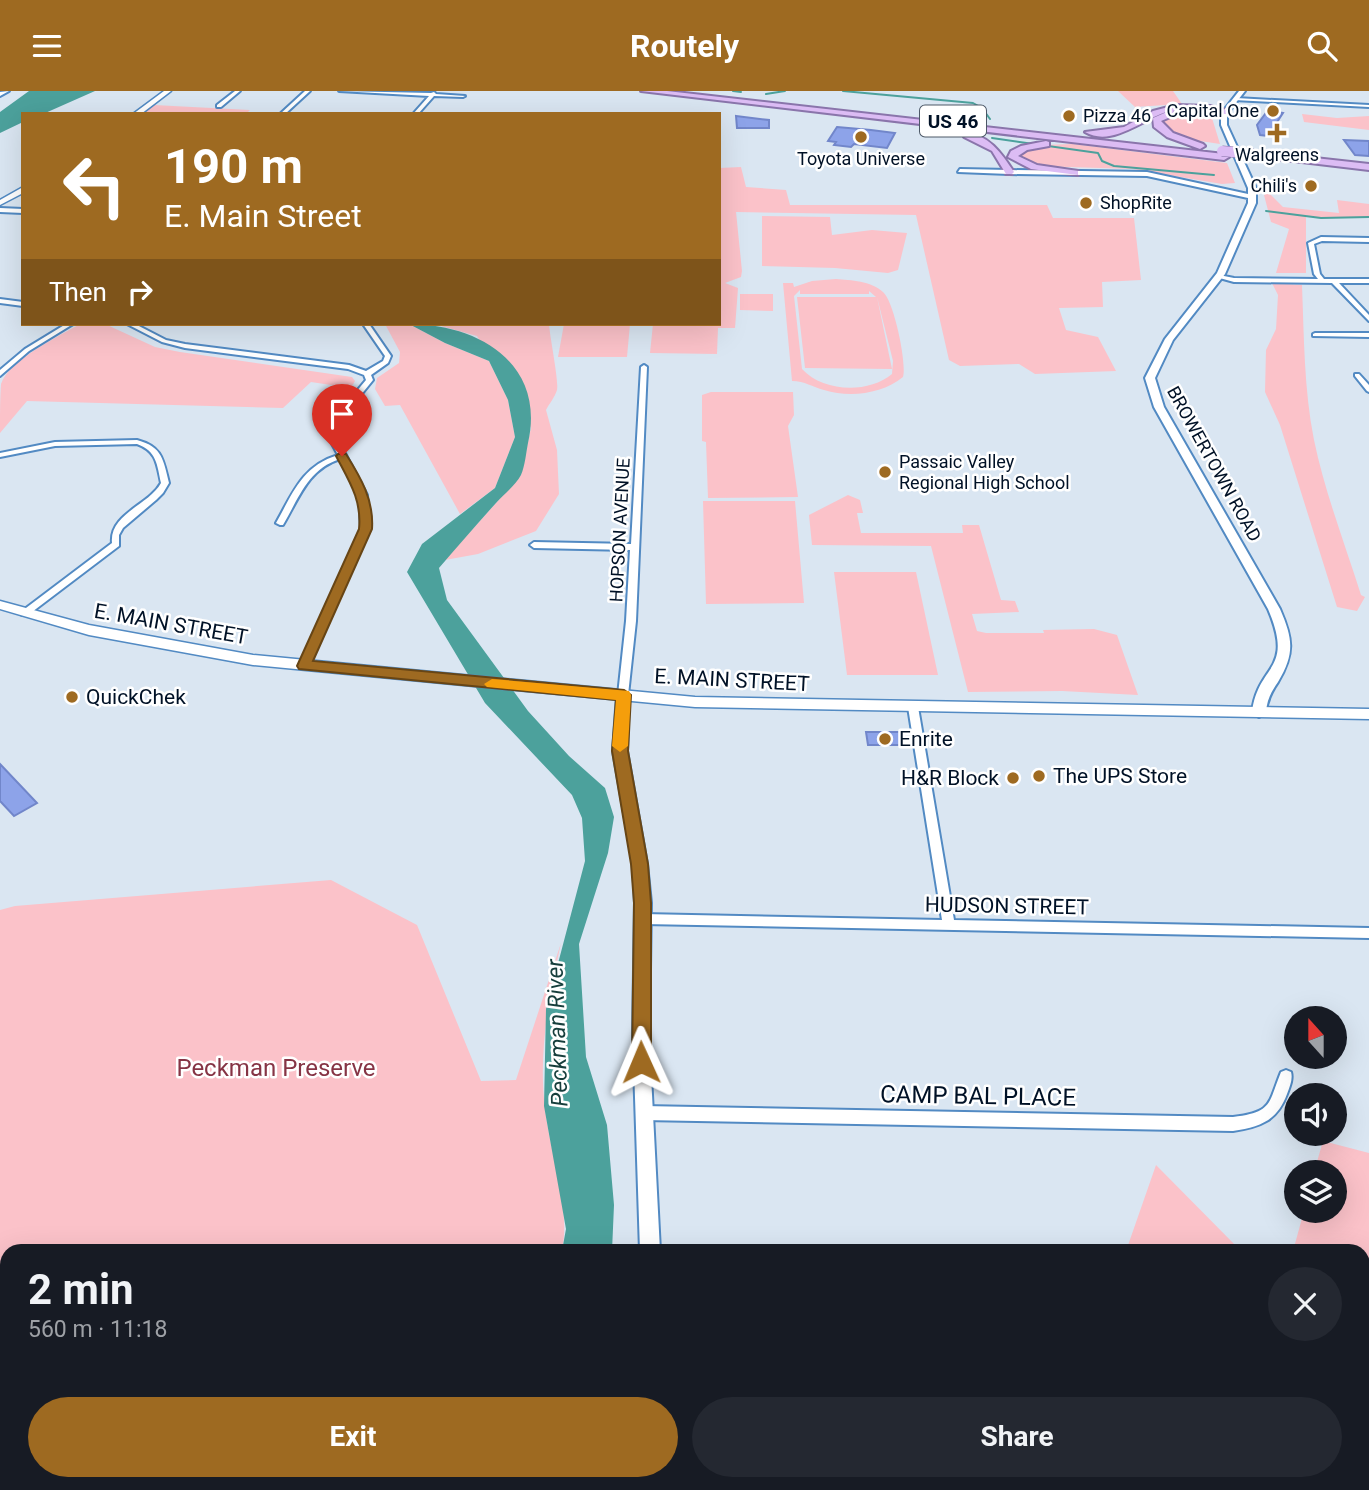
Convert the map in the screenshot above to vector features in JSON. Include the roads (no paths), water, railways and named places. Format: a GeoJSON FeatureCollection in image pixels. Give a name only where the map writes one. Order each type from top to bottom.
{"type":"FeatureCollection","features":[{"type":"Feature","properties":{"kind":"highway","name":"US 46"},"geometry":{"type":"LineString","coordinates":[[645,91],[1114,145],[1369,167]]}},
{"type":"Feature","properties":{"kind":"highway","name":"US 46"},"geometry":{"type":"LineString","coordinates":[[683,91],[1223,154]]}},
{"type":"Feature","properties":{"kind":"highway"},"geometry":{"type":"LineString","coordinates":[[1039,131],[1108,132],[1132,127],[1161,110],[1192,108],[1225,113]]}},
{"type":"Feature","properties":{"kind":"highway"},"geometry":{"type":"LineString","coordinates":[[1223,154],[1170,135],[1157,125],[1156,120],[1171,113],[1185,111],[1225,113]]}},
{"type":"Feature","properties":{"kind":"highway"},"geometry":{"type":"LineString","coordinates":[[919,123],[963,133],[987,142],[995,149],[1009,172]]}},
{"type":"Feature","properties":{"kind":"highway"},"geometry":{"type":"LineString","coordinates":[[1013,157],[1014,153],[1024,148],[1053,143],[1114,145]]}},
{"type":"Feature","properties":{"kind":"highway"},"geometry":{"type":"LineString","coordinates":[[1013,157],[1021,172]]}},
{"type":"Feature","properties":{"kind":"highway"},"geometry":{"type":"LineString","coordinates":[[1013,157],[1025,166],[1075,173]]}},
{"type":"Feature","properties":{"kind":"highway","name":"US 46"},"geometry":{"type":"LineString","coordinates":[[1254,157],[1369,173]]}},
{"type":"Feature","properties":{"kind":"main road"},"geometry":{"type":"LineString","coordinates":[[139,112],[168,91]]}},
{"type":"Feature","properties":{"kind":"main road"},"geometry":{"type":"LineString","coordinates":[[0,202],[21,190]]}},
{"type":"Feature","properties":{"kind":"main road","name":"E. MAIN STREET"},"geometry":{"type":"LineString","coordinates":[[0,605],[78,628],[184,650],[304,666],[695,702],[1369,714]]}},
{"type":"Feature","properties":{"kind":"street"},"geometry":{"type":"LineString","coordinates":[[0,94],[6,91]]}},
{"type":"Feature","properties":{"kind":"street"},"geometry":{"type":"LineString","coordinates":[[219,106],[238,91]]}},
{"type":"Feature","properties":{"kind":"street"},"geometry":{"type":"LineString","coordinates":[[284,112],[308,91]]}},
{"type":"Feature","properties":{"kind":"street"},"geometry":{"type":"LineString","coordinates":[[341,91],[463,96]]}},
{"type":"Feature","properties":{"kind":"street"},"geometry":{"type":"LineString","coordinates":[[960,171],[1147,174],[1253,197],[1249,180],[1227,137],[1225,113],[1242,91]]}},
{"type":"Feature","properties":{"kind":"street"},"geometry":{"type":"LineString","coordinates":[[417,112],[434,93]]}},
{"type":"Feature","properties":{"kind":"street"},"geometry":{"type":"LineString","coordinates":[[1236,99],[1369,106]]}},
{"type":"Feature","properties":{"kind":"street"},"geometry":{"type":"LineString","coordinates":[[1214,188],[1241,187],[1249,180]]}},
{"type":"Feature","properties":{"kind":"street","name":"BROWERTOWN ROAD"},"geometry":{"type":"LineString","coordinates":[[1253,197],[1219,277],[1169,339],[1150,378],[1159,407],[1269,600],[1283,630],[1287,644],[1285,657],[1261,695],[1259,712]]}},
{"type":"Feature","properties":{"kind":"street"},"geometry":{"type":"LineString","coordinates":[[0,210],[21,211]]}},
{"type":"Feature","properties":{"kind":"street"},"geometry":{"type":"LineString","coordinates":[[1323,281],[1317,274],[1311,243],[1315,240],[1369,240]]}},
{"type":"Feature","properties":{"kind":"street"},"geometry":{"type":"LineString","coordinates":[[1219,277],[1234,280],[1369,281]]}},
{"type":"Feature","properties":{"kind":"street"},"geometry":{"type":"LineString","coordinates":[[1334,281],[1369,319]]}},
{"type":"Feature","properties":{"kind":"street"},"geometry":{"type":"LineString","coordinates":[[0,301],[21,304]]}},
{"type":"Feature","properties":{"kind":"street"},"geometry":{"type":"LineString","coordinates":[[0,374],[27,350],[67,326]]}},
{"type":"Feature","properties":{"kind":"street"},"geometry":{"type":"LineString","coordinates":[[134,326],[163,341],[349,367],[366,374],[370,380],[335,424],[334,440],[363,495],[367,517],[365,529],[304,666]]}},
{"type":"Feature","properties":{"kind":"street"},"geometry":{"type":"LineString","coordinates":[[366,374],[386,362],[388,356],[367,326]]}},
{"type":"Feature","properties":{"kind":"street"},"geometry":{"type":"LineString","coordinates":[[1315,335],[1369,335]]}},
{"type":"Feature","properties":{"kind":"street","name":"HOPSON AVENUE"},"geometry":{"type":"LineString","coordinates":[[624,695],[631,621],[645,367]]}},
{"type":"Feature","properties":{"kind":"street"},"geometry":{"type":"LineString","coordinates":[[1357,375],[1369,390]]}},
{"type":"Feature","properties":{"kind":"street"},"geometry":{"type":"LineString","coordinates":[[0,455],[55,444],[137,442],[150,445],[156,451],[165,483],[158,495],[117,527],[114,537],[116,544],[25,613]]}},
{"type":"Feature","properties":{"kind":"street"},"geometry":{"type":"LineString","coordinates":[[280,523],[310,471],[326,460],[342,456]]}},
{"type":"Feature","properties":{"kind":"street"},"geometry":{"type":"LineString","coordinates":[[534,545],[634,547]]}},
{"type":"Feature","properties":{"kind":"street"},"geometry":{"type":"LineString","coordinates":[[624,695],[620,751],[640,864],[643,919],[641,1036],[650,1244]]}},
{"type":"Feature","properties":{"kind":"street"},"geometry":{"type":"LineString","coordinates":[[913,707],[949,924]]}},
{"type":"Feature","properties":{"kind":"street","name":"HUDSON STREET"},"geometry":{"type":"LineString","coordinates":[[643,919],[1369,933]]}},
{"type":"Feature","properties":{"kind":"street","name":"CAMP BAL PLACE"},"geometry":{"type":"LineString","coordinates":[[643,1113],[1233,1124],[1260,1119],[1281,1100],[1286,1076]]}},
{"type":"Feature","properties":{"kind":"water"},"geometry":{"type":"Polygon","coordinates":[[[29,91],[95,91],[48,112],[21,112],[21,123],[0,133],[0,112],[29,91]]]}},
{"type":"Feature","properties":{"kind":"water","name":"Peckman River"},"geometry":{"type":"Polygon","coordinates":[[[413,326],[435,326],[460,331],[502,354],[517,371],[527,391],[531,415],[521,475],[439,568],[447,600],[528,711],[569,756],[605,788],[614,817],[608,853],[579,944],[586,1057],[607,1125],[614,1205],[612,1244],[563,1244],[566,1229],[544,1106],[546,1009],[585,861],[582,818],[572,795],[485,703],[407,572],[422,544],[495,488],[515,437],[508,400],[489,361],[413,326]]]}},
{"type":"Feature","properties":{"kind":"waterway"},"geometry":{"type":"LineString","coordinates":[[733,91],[741,92]]}},
{"type":"Feature","properties":{"kind":"waterway"},"geometry":{"type":"LineString","coordinates":[[766,94],[785,91]]}},
{"type":"Feature","properties":{"kind":"waterway"},"geometry":{"type":"LineString","coordinates":[[843,91],[973,103],[982,108],[990,119]]}},
{"type":"Feature","properties":{"kind":"waterway"},"geometry":{"type":"LineString","coordinates":[[992,138],[1098,153],[1102,161],[1114,166],[1214,175]]}},
{"type":"Feature","properties":{"kind":"waterway"},"geometry":{"type":"LineString","coordinates":[[1266,211],[1321,218],[1369,217]]}},
{"type":"Feature","properties":{"kind":"place","name":"Capital One"},"geometry":{"type":"Point","coordinates":[1273,111]}},
{"type":"Feature","properties":{"kind":"place","name":"Pizza 46"},"geometry":{"type":"Point","coordinates":[1069,116]}},
{"type":"Feature","properties":{"kind":"place","name":"Walgreens"},"geometry":{"type":"Point","coordinates":[1277,133]}},
{"type":"Feature","properties":{"kind":"place","name":"Toyota Universe"},"geometry":{"type":"Point","coordinates":[861,137]}},
{"type":"Feature","properties":{"kind":"place","name":"Chili's"},"geometry":{"type":"Point","coordinates":[1311,186]}},
{"type":"Feature","properties":{"kind":"place","name":"ShopRite"},"geometry":{"type":"Point","coordinates":[1086,203]}},
{"type":"Feature","properties":{"kind":"place","name":"Passaic Valley Regional High School"},"geometry":{"type":"Point","coordinates":[885,472]}},
{"type":"Feature","properties":{"kind":"place","name":"QuickChek"},"geometry":{"type":"Point","coordinates":[72,697]}},
{"type":"Feature","properties":{"kind":"place","name":"Enrite"},"geometry":{"type":"Point","coordinates":[885,739]}},
{"type":"Feature","properties":{"kind":"place","name":"The UPS Store"},"geometry":{"type":"Point","coordinates":[1039,776]}},
{"type":"Feature","properties":{"kind":"place","name":"H&R Block"},"geometry":{"type":"Point","coordinates":[1013,778]}},
{"type":"Feature","properties":{"kind":"park label","name":"Peckman Preserve"},"geometry":{"type":"Point","coordinates":[276,1068]}}]}
